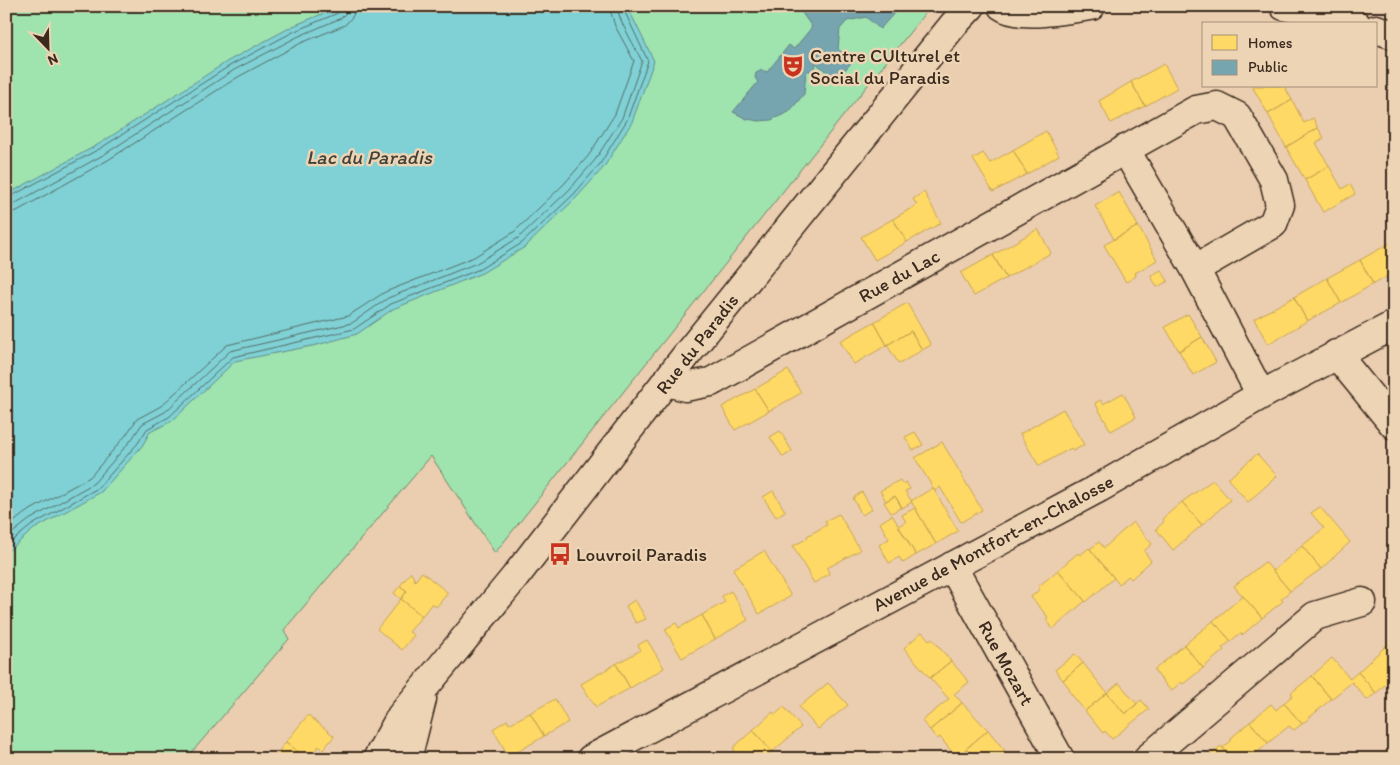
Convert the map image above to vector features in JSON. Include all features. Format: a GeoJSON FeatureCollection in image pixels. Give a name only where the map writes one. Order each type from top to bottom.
{"type":"FeatureCollection","features":[{"type":"Feature","properties":{"kind":"street","name":"Rue du Paradis"},"geometry":{"type":"LineString","coordinates":[[377,759],[400,716],[516,577],[701,338],[923,62],[971,6]]}},
{"type":"Feature","properties":{"kind":"street"},"geometry":{"type":"LineString","coordinates":[[1002,6],[1010,12],[1055,11],[1091,6]]}},
{"type":"Feature","properties":{"kind":"street"},"geometry":{"type":"LineString","coordinates":[[1284,6],[1348,22]]}},
{"type":"Feature","properties":{"kind":"street"},"geometry":{"type":"LineString","coordinates":[[1378,30],[1394,35]]}},
{"type":"Feature","properties":{"kind":"street","name":"Rue du Lac"},"geometry":{"type":"LineString","coordinates":[[668,382],[685,387],[711,382],[1196,110],[1217,106],[1237,116],[1274,180],[1280,205],[1273,224],[1195,269]]}},
{"type":"Feature","properties":{"kind":"street"},"geometry":{"type":"LineString","coordinates":[[1125,149],[1195,269],[1261,395]]}},
{"type":"Feature","properties":{"kind":"street","name":"Avenue de Montfort-en-Chalosse"},"geometry":{"type":"LineString","coordinates":[[591,759],[1098,488],[1261,395],[1394,324]]}},
{"type":"Feature","properties":{"kind":"street"},"geometry":{"type":"LineString","coordinates":[[1336,354],[1394,425]]}},
{"type":"Feature","properties":{"kind":"street","name":"Rue Mozart"},"geometry":{"type":"LineString","coordinates":[[952,566],[1060,759]]}},
{"type":"Feature","properties":{"kind":"street"},"geometry":{"type":"LineString","coordinates":[[1147,759],[1314,616],[1362,602]]}},
{"type":"Feature","properties":{"kind":"street","name":"Rue du Paradis"},"geometry":{"type":"LineString","coordinates":[[407,759],[426,685]]}},
{"type":"Feature","properties":{"kind":"green space"},"geometry":{"type":"Polygon","coordinates":[[[6,6],[93,6],[96,11],[103,6],[927,6],[926,12],[495,553],[431,456],[284,630],[289,639],[186,759],[6,759],[6,6]]]}},
{"type":"Feature","properties":{"kind":"water","name":"Lac du Paradis"},"geometry":{"type":"Polygon","coordinates":[[[341,6],[627,6],[654,61],[632,122],[604,167],[577,197],[525,247],[482,273],[393,309],[357,334],[317,345],[235,361],[172,421],[150,432],[142,446],[101,492],[34,529],[6,553],[6,195],[99,144],[228,61],[293,26],[341,6]]]}},
{"type":"Feature","properties":{"kind":"building: Homes"},"geometry":{"type":"Polygon","coordinates":[[[1164,64],[1177,88],[1145,106],[1131,82],[1164,64]]]}},
{"type":"Feature","properties":{"kind":"building: Homes"},"geometry":{"type":"Polygon","coordinates":[[[1131,82],[1145,106],[1111,123],[1099,101],[1131,82]]]}},
{"type":"Feature","properties":{"kind":"building: Homes"},"geometry":{"type":"Polygon","coordinates":[[[1253,88],[1285,88],[1292,100],[1268,114],[1253,88]]]}},
{"type":"Feature","properties":{"kind":"building: Homes"},"geometry":{"type":"Polygon","coordinates":[[[1292,100],[1304,123],[1313,118],[1318,128],[1286,147],[1268,114],[1292,100]]]}},
{"type":"Feature","properties":{"kind":"building: Homes"},"geometry":{"type":"Polygon","coordinates":[[[1318,128],[1324,138],[1316,143],[1329,166],[1305,180],[1286,147],[1318,128]]]}},
{"type":"Feature","properties":{"kind":"building: Homes"},"geometry":{"type":"Polygon","coordinates":[[[1046,131],[1059,155],[1027,174],[1013,150],[1046,131]]]}},
{"type":"Feature","properties":{"kind":"building: Homes"},"geometry":{"type":"Polygon","coordinates":[[[1013,150],[1027,174],[993,192],[973,159],[983,153],[990,163],[1013,150]]]}},
{"type":"Feature","properties":{"kind":"building: Homes"},"geometry":{"type":"Polygon","coordinates":[[[1329,166],[1342,189],[1350,184],[1355,194],[1323,212],[1305,180],[1329,166]]]}},
{"type":"Feature","properties":{"kind":"building: Homes"},"geometry":{"type":"Polygon","coordinates":[[[924,192],[941,223],[907,242],[893,219],[917,205],[913,199],[924,192]]]}},
{"type":"Feature","properties":{"kind":"building: Homes"},"geometry":{"type":"Polygon","coordinates":[[[1119,192],[1138,226],[1114,239],[1095,206],[1119,192]]]}},
{"type":"Feature","properties":{"kind":"building: Homes"},"geometry":{"type":"Polygon","coordinates":[[[893,219],[907,242],[875,260],[861,237],[893,219]]]}},
{"type":"Feature","properties":{"kind":"building: Homes"},"geometry":{"type":"Polygon","coordinates":[[[1138,226],[1157,260],[1135,273],[1136,276],[1126,282],[1104,245],[1138,226]]]}},
{"type":"Feature","properties":{"kind":"building: Homes"},"geometry":{"type":"Polygon","coordinates":[[[1038,229],[1051,253],[1006,278],[993,255],[1038,229]]]}},
{"type":"Feature","properties":{"kind":"building: Homes"},"geometry":{"type":"Polygon","coordinates":[[[1394,241],[1394,273],[1373,284],[1360,260],[1394,241]]]}},
{"type":"Feature","properties":{"kind":"building: Homes"},"geometry":{"type":"Polygon","coordinates":[[[993,255],[1006,278],[974,296],[961,273],[993,255]]]}},
{"type":"Feature","properties":{"kind":"building: Homes"},"geometry":{"type":"Polygon","coordinates":[[[1360,260],[1373,284],[1341,303],[1327,278],[1360,260]]]}},
{"type":"Feature","properties":{"kind":"building: Homes"},"geometry":{"type":"Polygon","coordinates":[[[1161,270],[1168,281],[1157,287],[1151,276],[1161,270]]]}},
{"type":"Feature","properties":{"kind":"building: Homes"},"geometry":{"type":"Polygon","coordinates":[[[1327,278],[1341,303],[1307,321],[1294,297],[1327,278]]]}},
{"type":"Feature","properties":{"kind":"building: Homes"},"geometry":{"type":"Polygon","coordinates":[[[1294,297],[1307,321],[1268,344],[1254,319],[1294,297]]]}},
{"type":"Feature","properties":{"kind":"building: Homes"},"geometry":{"type":"Polygon","coordinates":[[[907,303],[931,345],[922,350],[911,331],[887,345],[874,322],[907,303]]]}},
{"type":"Feature","properties":{"kind":"building: Homes"},"geometry":{"type":"Polygon","coordinates":[[[1188,314],[1202,337],[1179,351],[1165,327],[1188,314]]]}},
{"type":"Feature","properties":{"kind":"building: Homes"},"geometry":{"type":"Polygon","coordinates":[[[874,322],[887,345],[854,364],[840,341],[874,322]]]}},
{"type":"Feature","properties":{"kind":"building: Homes"},"geometry":{"type":"Polygon","coordinates":[[[911,331],[922,350],[899,364],[887,345],[911,331]]]}},
{"type":"Feature","properties":{"kind":"building: Homes"},"geometry":{"type":"Polygon","coordinates":[[[1202,337],[1216,362],[1193,375],[1179,351],[1202,337]]]}},
{"type":"Feature","properties":{"kind":"building: Homes"},"geometry":{"type":"Polygon","coordinates":[[[788,370],[801,393],[769,411],[755,389],[788,370]]]}},
{"type":"Feature","properties":{"kind":"building: Homes"},"geometry":{"type":"Polygon","coordinates":[[[755,389],[769,411],[735,430],[722,407],[755,389]]]}},
{"type":"Feature","properties":{"kind":"building: Homes"},"geometry":{"type":"Polygon","coordinates":[[[1123,393],[1136,417],[1111,431],[1095,403],[1101,400],[1103,404],[1123,393]]]}},
{"type":"Feature","properties":{"kind":"building: Homes"},"geometry":{"type":"Polygon","coordinates":[[[1063,409],[1084,445],[1073,451],[1071,448],[1039,466],[1020,434],[1063,409]]]}},
{"type":"Feature","properties":{"kind":"building: Homes"},"geometry":{"type":"Polygon","coordinates":[[[780,431],[792,451],[783,457],[770,437],[780,431]]]}},
{"type":"Feature","properties":{"kind":"building: Homes"},"geometry":{"type":"Polygon","coordinates":[[[915,432],[923,445],[913,450],[905,437],[915,432]]]}},
{"type":"Feature","properties":{"kind":"building: Homes"},"geometry":{"type":"Polygon","coordinates":[[[942,442],[982,510],[961,522],[940,487],[935,491],[915,458],[942,442]]]}},
{"type":"Feature","properties":{"kind":"building: Homes"},"geometry":{"type":"Polygon","coordinates":[[[1257,454],[1277,476],[1248,502],[1228,479],[1257,454]]]}},
{"type":"Feature","properties":{"kind":"building: Homes"},"geometry":{"type":"Polygon","coordinates":[[[900,480],[902,484],[906,482],[910,489],[905,491],[912,502],[902,508],[895,496],[886,501],[880,491],[900,480]]]}},
{"type":"Feature","properties":{"kind":"building: Homes"},"geometry":{"type":"Polygon","coordinates":[[[1213,480],[1230,500],[1202,525],[1182,502],[1213,480]]]}},
{"type":"Feature","properties":{"kind":"building: Homes"},"geometry":{"type":"Polygon","coordinates":[[[933,488],[958,531],[936,544],[911,501],[933,488]]]}},
{"type":"Feature","properties":{"kind":"building: Homes"},"geometry":{"type":"Polygon","coordinates":[[[773,491],[785,511],[776,517],[763,497],[773,491]]]}},
{"type":"Feature","properties":{"kind":"building: Homes"},"geometry":{"type":"Polygon","coordinates":[[[862,492],[872,509],[862,515],[853,498],[862,492]]]}},
{"type":"Feature","properties":{"kind":"building: Homes"},"geometry":{"type":"Polygon","coordinates":[[[895,496],[902,507],[891,513],[884,502],[895,496]]]}},
{"type":"Feature","properties":{"kind":"building: Homes"},"geometry":{"type":"Polygon","coordinates":[[[1182,502],[1202,525],[1173,550],[1156,529],[1164,522],[1162,519],[1182,502]]]}},
{"type":"Feature","properties":{"kind":"building: Homes"},"geometry":{"type":"Polygon","coordinates":[[[1320,507],[1350,542],[1321,569],[1302,546],[1324,528],[1311,513],[1320,507]]]}},
{"type":"Feature","properties":{"kind":"building: Homes"},"geometry":{"type":"Polygon","coordinates":[[[915,508],[936,544],[916,555],[898,526],[906,522],[902,515],[915,508]]]}},
{"type":"Feature","properties":{"kind":"building: Homes"},"geometry":{"type":"Polygon","coordinates":[[[839,514],[860,550],[827,568],[829,574],[814,583],[793,546],[827,525],[825,521],[839,514]]]}},
{"type":"Feature","properties":{"kind":"building: Homes"},"geometry":{"type":"Polygon","coordinates":[[[892,515],[916,555],[903,563],[899,557],[889,563],[879,545],[889,539],[880,523],[892,515]]]}},
{"type":"Feature","properties":{"kind":"building: Homes"},"geometry":{"type":"Polygon","coordinates":[[[1133,522],[1152,544],[1144,551],[1151,561],[1131,579],[1128,576],[1119,584],[1090,549],[1099,542],[1104,548],[1133,522]]]}},
{"type":"Feature","properties":{"kind":"building: Homes"},"geometry":{"type":"Polygon","coordinates":[[[1302,546],[1321,569],[1290,591],[1273,571],[1302,546]]]}},
{"type":"Feature","properties":{"kind":"building: Homes"},"geometry":{"type":"Polygon","coordinates":[[[1089,548],[1114,578],[1086,602],[1058,570],[1078,553],[1080,555],[1089,548]]]}},
{"type":"Feature","properties":{"kind":"building: Homes"},"geometry":{"type":"Polygon","coordinates":[[[764,551],[791,596],[759,614],[733,569],[764,551]]]}},
{"type":"Feature","properties":{"kind":"building: Homes"},"geometry":{"type":"Polygon","coordinates":[[[1265,562],[1290,591],[1281,599],[1283,601],[1262,618],[1234,586],[1265,562]]]}},
{"type":"Feature","properties":{"kind":"building: Homes"},"geometry":{"type":"Polygon","coordinates":[[[1058,570],[1085,601],[1053,629],[1046,619],[1048,617],[1031,597],[1040,589],[1038,587],[1058,570]]]}},
{"type":"Feature","properties":{"kind":"building: Homes"},"geometry":{"type":"Polygon","coordinates":[[[411,572],[415,581],[422,572],[448,593],[436,607],[432,603],[422,616],[401,599],[407,591],[400,586],[411,572]]]}},
{"type":"Feature","properties":{"kind":"building: Homes"},"geometry":{"type":"Polygon","coordinates":[[[400,586],[407,591],[401,599],[394,593],[400,586]]]}},
{"type":"Feature","properties":{"kind":"building: Homes"},"geometry":{"type":"Polygon","coordinates":[[[731,591],[748,620],[715,639],[702,615],[725,602],[722,596],[731,591]]]}},
{"type":"Feature","properties":{"kind":"building: Homes"},"geometry":{"type":"Polygon","coordinates":[[[1243,596],[1262,618],[1242,635],[1240,633],[1231,641],[1213,621],[1243,596]]]}},
{"type":"Feature","properties":{"kind":"building: Homes"},"geometry":{"type":"Polygon","coordinates":[[[401,599],[422,616],[409,632],[414,635],[402,650],[377,629],[401,599]]]}},
{"type":"Feature","properties":{"kind":"building: Homes"},"geometry":{"type":"Polygon","coordinates":[[[635,600],[646,619],[636,623],[626,606],[635,600]]]}},
{"type":"Feature","properties":{"kind":"building: Homes"},"geometry":{"type":"Polygon","coordinates":[[[702,615],[715,639],[682,658],[665,629],[676,623],[679,628],[702,615]]]}},
{"type":"Feature","properties":{"kind":"building: Homes"},"geometry":{"type":"Polygon","coordinates":[[[1213,621],[1231,641],[1222,648],[1224,650],[1203,668],[1184,645],[1213,621]]]}},
{"type":"Feature","properties":{"kind":"building: Homes"},"geometry":{"type":"Polygon","coordinates":[[[922,632],[929,640],[932,639],[951,661],[930,678],[904,648],[922,632]]]}},
{"type":"Feature","properties":{"kind":"building: Homes"},"geometry":{"type":"Polygon","coordinates":[[[1394,639],[1394,655],[1386,646],[1394,639]]]}},
{"type":"Feature","properties":{"kind":"building: Homes"},"geometry":{"type":"Polygon","coordinates":[[[647,640],[664,668],[630,688],[616,664],[641,650],[638,645],[647,640]]]}},
{"type":"Feature","properties":{"kind":"building: Homes"},"geometry":{"type":"Polygon","coordinates":[[[1184,645],[1203,668],[1171,691],[1154,670],[1184,645]]]}},
{"type":"Feature","properties":{"kind":"building: Homes"},"geometry":{"type":"Polygon","coordinates":[[[1386,646],[1394,655],[1394,677],[1376,693],[1358,672],[1386,646]]]}},
{"type":"Feature","properties":{"kind":"building: Homes"},"geometry":{"type":"Polygon","coordinates":[[[1075,654],[1083,663],[1063,680],[1055,670],[1075,654]]]}},
{"type":"Feature","properties":{"kind":"building: Homes"},"geometry":{"type":"Polygon","coordinates":[[[1332,658],[1350,679],[1358,672],[1376,693],[1367,700],[1352,682],[1331,699],[1312,676],[1332,658]]]}},
{"type":"Feature","properties":{"kind":"building: Homes"},"geometry":{"type":"Polygon","coordinates":[[[951,661],[969,682],[954,694],[962,703],[930,730],[922,721],[949,699],[930,678],[951,661]]]}},
{"type":"Feature","properties":{"kind":"building: Homes"},"geometry":{"type":"Polygon","coordinates":[[[1083,663],[1107,693],[1085,711],[1068,690],[1070,689],[1063,680],[1083,663]]]}},
{"type":"Feature","properties":{"kind":"building: Homes"},"geometry":{"type":"Polygon","coordinates":[[[616,664],[630,688],[596,707],[581,684],[616,664]]]}},
{"type":"Feature","properties":{"kind":"building: Homes"},"geometry":{"type":"Polygon","coordinates":[[[1312,676],[1331,699],[1302,724],[1284,703],[1293,695],[1291,693],[1312,676]]]}},
{"type":"Feature","properties":{"kind":"building: Homes"},"geometry":{"type":"Polygon","coordinates":[[[828,683],[848,705],[818,729],[799,707],[828,683]]]}},
{"type":"Feature","properties":{"kind":"building: Homes"},"geometry":{"type":"Polygon","coordinates":[[[1119,683],[1137,704],[1125,714],[1107,693],[1119,683]]]}},
{"type":"Feature","properties":{"kind":"building: Homes"},"geometry":{"type":"Polygon","coordinates":[[[1107,693],[1125,714],[1141,700],[1149,709],[1112,739],[1105,731],[1103,733],[1085,711],[1107,693]]]}},
{"type":"Feature","properties":{"kind":"building: Homes"},"geometry":{"type":"Polygon","coordinates":[[[555,699],[568,722],[544,736],[530,713],[555,699]]]}},
{"type":"Feature","properties":{"kind":"building: Homes"},"geometry":{"type":"Polygon","coordinates":[[[962,703],[988,730],[956,757],[940,737],[937,739],[930,730],[962,703]]]}},
{"type":"Feature","properties":{"kind":"building: Homes"},"geometry":{"type":"Polygon","coordinates":[[[1284,703],[1302,724],[1294,730],[1289,726],[1268,743],[1250,722],[1271,704],[1276,710],[1284,703]]]}},
{"type":"Feature","properties":{"kind":"building: Homes"},"geometry":{"type":"Polygon","coordinates":[[[784,707],[801,727],[772,752],[753,730],[773,712],[775,715],[784,707]]]}},
{"type":"Feature","properties":{"kind":"building: Homes"},"geometry":{"type":"Polygon","coordinates":[[[530,713],[544,736],[509,757],[493,729],[507,720],[509,724],[530,713]]]}},
{"type":"Feature","properties":{"kind":"building: Homes"},"geometry":{"type":"Polygon","coordinates":[[[308,715],[334,736],[323,750],[319,746],[307,759],[286,742],[308,715]]]}},
{"type":"Feature","properties":{"kind":"building: Homes"},"geometry":{"type":"Polygon","coordinates":[[[1250,722],[1268,743],[1250,759],[1232,759],[1223,748],[1232,740],[1231,738],[1250,722]]]}},
{"type":"Feature","properties":{"kind":"building: Homes"},"geometry":{"type":"Polygon","coordinates":[[[753,730],[772,752],[764,759],[726,759],[735,750],[733,748],[753,730]]]}},
{"type":"Feature","properties":{"kind":"building: Homes"},"geometry":{"type":"Polygon","coordinates":[[[988,730],[1009,759],[975,759],[966,749],[988,730]]]}},
{"type":"Feature","properties":{"kind":"building: Homes"},"geometry":{"type":"Polygon","coordinates":[[[286,742],[307,759],[273,759],[286,742]]]}},
{"type":"Feature","properties":{"kind":"building: Homes"},"geometry":{"type":"Polygon","coordinates":[[[1394,745],[1394,759],[1383,759],[1381,756],[1394,745]]]}},
{"type":"Feature","properties":{"kind":"building: Homes"},"geometry":{"type":"Polygon","coordinates":[[[1221,746],[1232,759],[1205,759],[1221,746]]]}},
{"type":"Feature","properties":{"kind":"building: Homes"},"geometry":{"type":"Polygon","coordinates":[[[689,751],[695,759],[680,759],[689,751]]]}},
{"type":"Feature","properties":{"kind":"building: Public","name":"Centre CUlturel et Social du Paradis"},"geometry":{"type":"Polygon","coordinates":[[[797,6],[889,6],[895,12],[880,29],[866,17],[847,21],[840,29],[838,49],[852,62],[836,80],[816,63],[814,71],[806,71],[804,94],[789,112],[771,120],[759,121],[747,119],[733,112],[758,82],[755,78],[756,73],[762,70],[767,72],[789,45],[794,49],[812,27],[797,6]]]}},
{"type":"Feature","properties":{"kind":"place","name":"Centre CUlturel et Social du Paradis"},"geometry":{"type":"Point","coordinates":[793,66]}},
{"type":"Feature","properties":{"kind":"place","name":"Louvroil Paradis"},"geometry":{"type":"Point","coordinates":[560,554]}}]}
